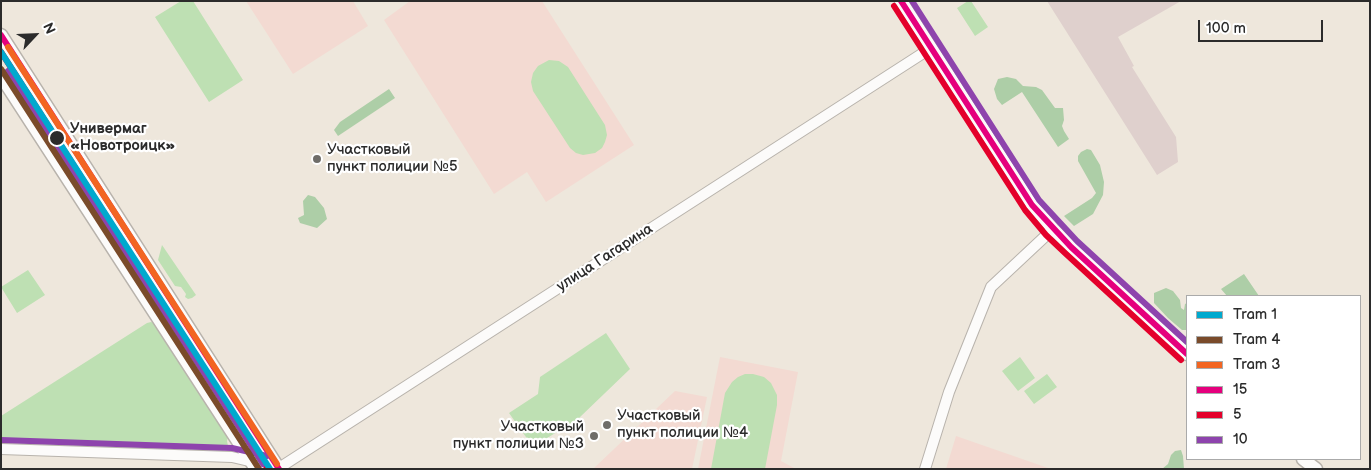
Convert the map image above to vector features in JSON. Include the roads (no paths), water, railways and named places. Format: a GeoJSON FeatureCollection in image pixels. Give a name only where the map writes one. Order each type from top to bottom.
{"type":"FeatureCollection","features":[{"type":"Feature","properties":{"kind":"main road"},"geometry":{"type":"LineString","coordinates":[[901,1],[1032,204],[1071,247],[1186,353]]}},
{"type":"Feature","properties":{"kind":"main road"},"geometry":{"type":"LineString","coordinates":[[1,35],[279,468]]}},
{"type":"Feature","properties":{"kind":"main road"},"geometry":{"type":"LineString","coordinates":[[1,76],[253,465]]}},
{"type":"Feature","properties":{"kind":"main road"},"geometry":{"type":"LineString","coordinates":[[1304,460],[1316,469]]}},
{"type":"Feature","properties":{"kind":"street","name":"улица Гагарина"},"geometry":{"type":"LineString","coordinates":[[279,468],[931,48]]}},
{"type":"Feature","properties":{"kind":"street"},"geometry":{"type":"LineString","coordinates":[[925,469],[949,392],[991,287],[1053,229]]}},
{"type":"Feature","properties":{"kind":"street"},"geometry":{"type":"LineString","coordinates":[[1,449],[232,456],[253,465],[279,468]]}},
{"type":"Feature","properties":{"kind":"tram line","name":"3"},"geometry":{"type":"LineString","coordinates":[[8,47],[277,464]]}},
{"type":"Feature","properties":{"kind":"tram line","name":"1"},"geometry":{"type":"LineString","coordinates":[[1,52],[270,469]]}},
{"type":"Feature","properties":{"kind":"tram line","name":"4"},"geometry":{"type":"LineString","coordinates":[[1,69],[259,469]]}},
{"type":"Feature","properties":{"kind":"place","name":"Универмаг «Новотроицк»"},"geometry":{"type":"Point","coordinates":[57,138]}},
{"type":"Feature","properties":{"kind":"place","name":"Участковый пункт полиции №5"},"geometry":{"type":"Point","coordinates":[317,159]}},
{"type":"Feature","properties":{"kind":"place","name":"Участковый пункт полиции №4"},"geometry":{"type":"Point","coordinates":[607,425]}},
{"type":"Feature","properties":{"kind":"place","name":"Участковый пункт полиции №3"},"geometry":{"type":"Point","coordinates":[594,436]}}]}
